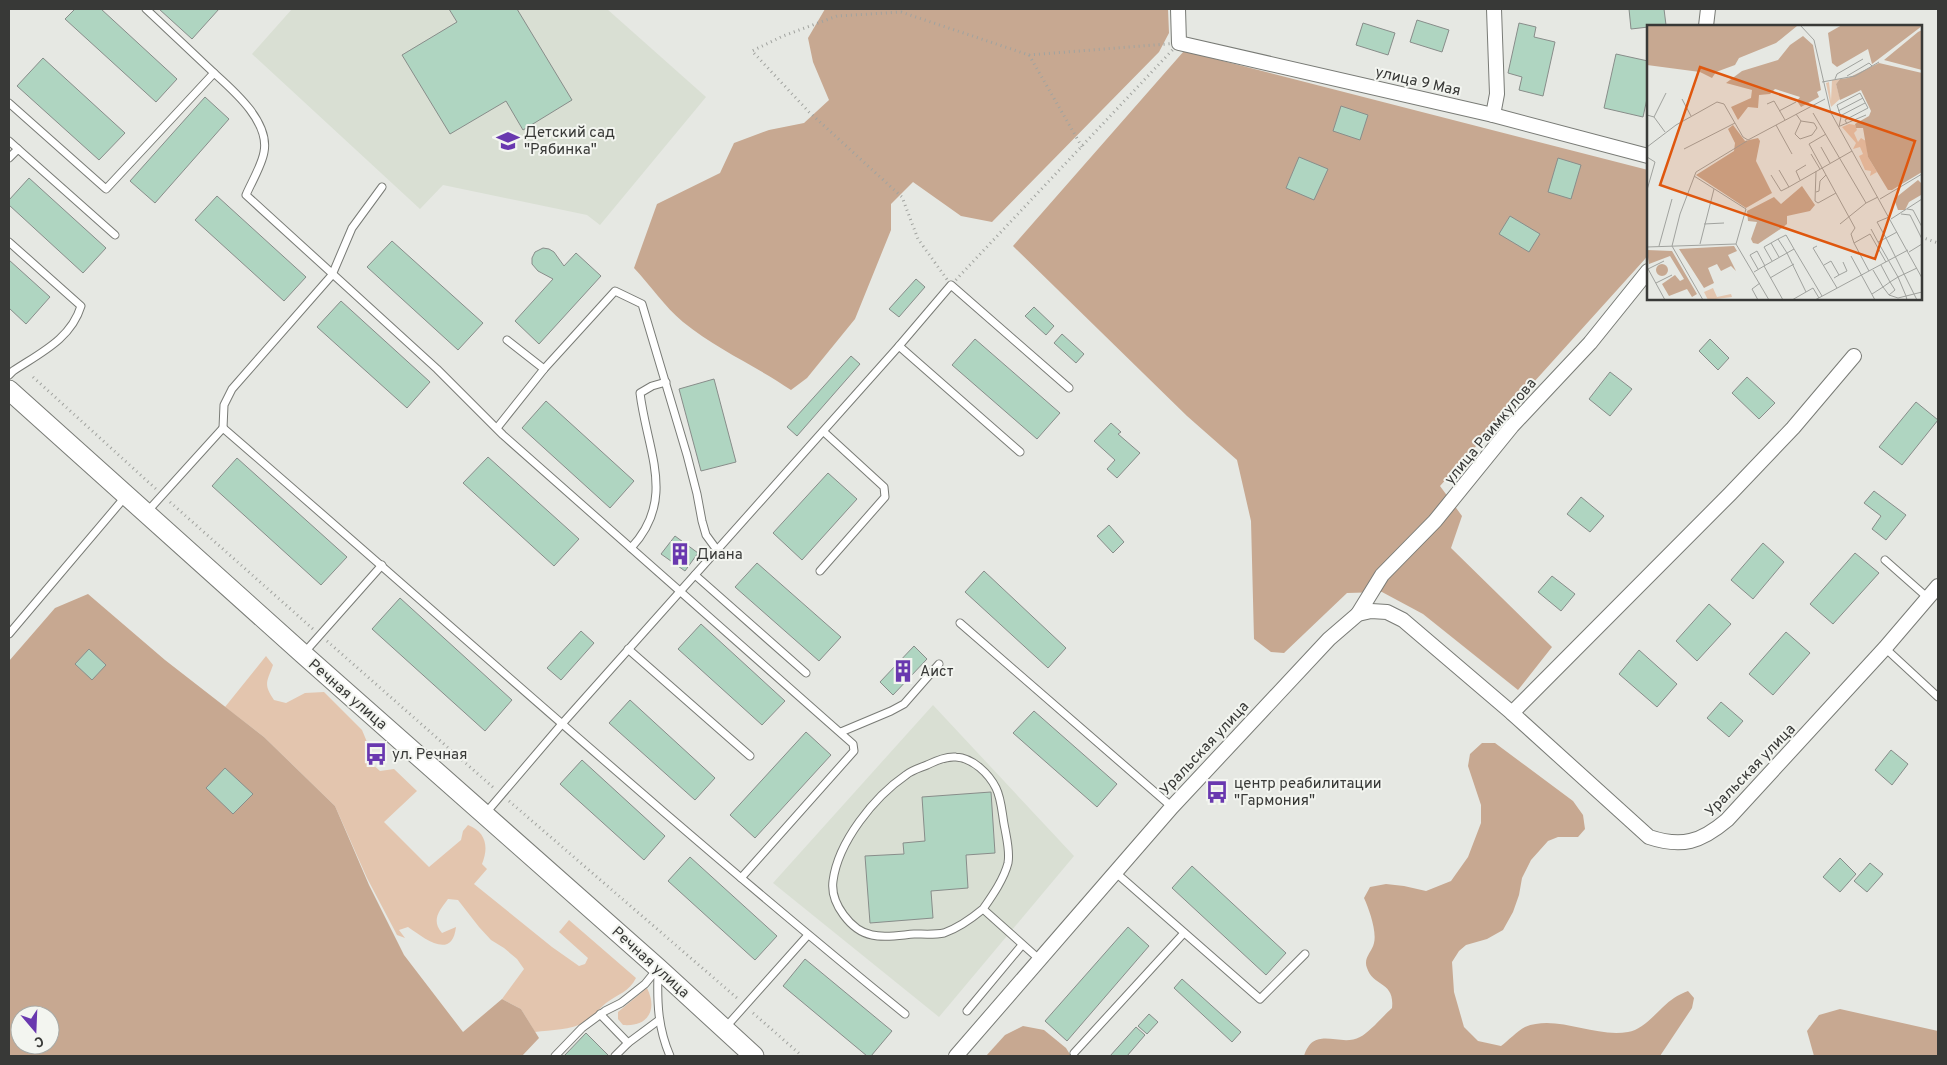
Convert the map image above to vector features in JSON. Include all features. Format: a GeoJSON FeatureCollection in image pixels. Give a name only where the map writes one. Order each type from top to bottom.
{"type":"FeatureCollection","features":[{"type":"Feature","properties":{"kind":"street"},"geometry":{"type":"LineString","coordinates":[[1178,9],[1180,43]]}},
{"type":"Feature","properties":{"kind":"street"},"geometry":{"type":"LineString","coordinates":[[1493,115],[1497,94],[1494,9]]}},
{"type":"Feature","properties":{"kind":"street"},"geometry":{"type":"LineString","coordinates":[[1706,25],[1708,9]]}},
{"type":"Feature","properties":{"kind":"street","name":"улица 9 Мая"},"geometry":{"type":"LineString","coordinates":[[1180,43],[1493,115],[1647,156]]}},
{"type":"Feature","properties":{"kind":"street","name":"улица Раимкулова"},"geometry":{"type":"LineString","coordinates":[[1358,614],[1382,575],[1435,521],[1512,426],[1590,343],[1647,271]]}},
{"type":"Feature","properties":{"kind":"street"},"geometry":{"type":"LineString","coordinates":[[1512,713],[1730,494],[1793,428],[1854,356]]}},
{"type":"Feature","properties":{"kind":"street","name":"Речная улица"},"geometry":{"type":"LineString","coordinates":[[9,390],[303,654],[658,968],[754,1056]]}},
{"type":"Feature","properties":{"kind":"street","name":"Уральская улица"},"geometry":{"type":"LineString","coordinates":[[956,1056],[1172,807],[1329,638],[1358,614],[1371,611],[1387,612],[1403,620],[1512,713],[1649,837],[1665,843],[1680,844],[1711,833],[1727,820],[1885,648],[1938,586]]}},
{"type":"Feature","properties":{"kind":"lane"},"geometry":{"type":"LineString","coordinates":[[146,9],[231,88],[252,112],[264,138],[264,153],[246,195],[437,369],[497,428],[680,592],[854,744],[854,751],[741,878]]}},
{"type":"Feature","properties":{"kind":"lane"},"geometry":{"type":"LineString","coordinates":[[9,103],[106,189],[214,73]]}},
{"type":"Feature","properties":{"kind":"lane"},"geometry":{"type":"LineString","coordinates":[[9,140],[115,235]]}},
{"type":"Feature","properties":{"kind":"lane"},"geometry":{"type":"LineString","coordinates":[[9,158],[18,148]]}},
{"type":"Feature","properties":{"kind":"lane"},"geometry":{"type":"LineString","coordinates":[[146,513],[223,428],[224,405],[232,390],[332,275],[352,228],[382,187]]}},
{"type":"Feature","properties":{"kind":"lane"},"geometry":{"type":"LineString","coordinates":[[9,242],[81,306],[77,319],[61,338],[51,347],[9,375]]}},
{"type":"Feature","properties":{"kind":"lane"},"geometry":{"type":"LineString","coordinates":[[485,814],[628,649],[900,346],[951,285],[1069,388]]}},
{"type":"Feature","properties":{"kind":"lane"},"geometry":{"type":"LineString","coordinates":[[497,428],[544,368],[615,291],[642,304],[666,382],[697,494],[706,535],[717,550]]}},
{"type":"Feature","properties":{"kind":"lane"},"geometry":{"type":"LineString","coordinates":[[507,340],[544,368]]}},
{"type":"Feature","properties":{"kind":"lane"},"geometry":{"type":"LineString","coordinates":[[900,346],[1020,452]]}},
{"type":"Feature","properties":{"kind":"lane"},"geometry":{"type":"LineString","coordinates":[[631,548],[648,525],[655,504],[657,482],[640,393],[652,386],[666,382]]}},
{"type":"Feature","properties":{"kind":"lane"},"geometry":{"type":"LineString","coordinates":[[223,428],[382,565],[561,725],[808,935],[905,1014]]}},
{"type":"Feature","properties":{"kind":"lane"},"geometry":{"type":"LineString","coordinates":[[820,570],[885,497],[884,487],[824,432]]}},
{"type":"Feature","properties":{"kind":"lane"},"geometry":{"type":"LineString","coordinates":[[9,634],[126,496]]}},
{"type":"Feature","properties":{"kind":"lane"},"geometry":{"type":"LineString","coordinates":[[1885,560],[1928,598]]}},
{"type":"Feature","properties":{"kind":"lane"},"geometry":{"type":"LineString","coordinates":[[303,654],[382,565]]}},
{"type":"Feature","properties":{"kind":"lane"},"geometry":{"type":"LineString","coordinates":[[695,575],[806,673]]}},
{"type":"Feature","properties":{"kind":"lane"},"geometry":{"type":"LineString","coordinates":[[960,623],[1172,807]]}},
{"type":"Feature","properties":{"kind":"lane"},"geometry":{"type":"LineString","coordinates":[[1885,648],[1938,698]]}},
{"type":"Feature","properties":{"kind":"lane"},"geometry":{"type":"LineString","coordinates":[[628,649],[750,756]]}},
{"type":"Feature","properties":{"kind":"lane"},"geometry":{"type":"LineString","coordinates":[[841,732],[904,704],[939,664]]}},
{"type":"Feature","properties":{"kind":"lane"},"geometry":{"type":"LineString","coordinates":[[954,756],[964,758],[976,764],[987,775],[996,789],[1009,852],[1008,863],[993,895],[983,909],[966,922],[941,934],[872,936],[856,927],[840,912],[834,902],[832,890],[835,868],[852,832],[890,788],[908,773],[941,759],[954,756]]}},
{"type":"Feature","properties":{"kind":"lane"},"geometry":{"type":"LineString","coordinates":[[1114,872],[1260,999],[1305,954]]}},
{"type":"Feature","properties":{"kind":"lane"},"geometry":{"type":"LineString","coordinates":[[983,909],[1039,959]]}},
{"type":"Feature","properties":{"kind":"lane"},"geometry":{"type":"LineString","coordinates":[[1074,1053],[1184,933]]}},
{"type":"Feature","properties":{"kind":"lane"},"geometry":{"type":"LineString","coordinates":[[725,1028],[808,935]]}},
{"type":"Feature","properties":{"kind":"lane"},"geometry":{"type":"LineString","coordinates":[[967,1011],[1022,945]]}},
{"type":"Feature","properties":{"kind":"lane"},"geometry":{"type":"LineString","coordinates":[[555,1056],[582,1028],[600,1014],[621,1003],[645,984],[658,968]]}},
{"type":"Feature","properties":{"kind":"lane"},"geometry":{"type":"LineString","coordinates":[[658,968],[657,1004],[659,1020],[670,1056]]}},
{"type":"Feature","properties":{"kind":"lane"},"geometry":{"type":"LineString","coordinates":[[600,1014],[628,1043]]}},
{"type":"Feature","properties":{"kind":"lane"},"geometry":{"type":"LineString","coordinates":[[615,1056],[628,1043],[659,1020]]}},
{"type":"Feature","properties":{"kind":"path"},"geometry":{"type":"LineString","coordinates":[[901,12],[1029,55],[1180,43],[951,285],[918,239],[902,197],[809,112],[752,51],[783,36],[837,16],[901,12]]}},
{"type":"Feature","properties":{"kind":"path"},"geometry":{"type":"LineString","coordinates":[[1029,55],[1082,147]]}},
{"type":"Feature","properties":{"kind":"path"},"geometry":{"type":"LineString","coordinates":[[1922,237],[1938,243]]}},
{"type":"Feature","properties":{"kind":"path"},"geometry":{"type":"LineString","coordinates":[[33,377],[162,495],[320,635],[802,1056]]}},
{"type":"Feature","properties":{"kind":"shaded area","name":"Детский сад \"Рябинка\""},"geometry":{"type":"Polygon","coordinates":[[[292,9],[607,9],[706,97],[600,225],[587,215],[443,185],[420,209],[252,54],[292,9]]]}},
{"type":"Feature","properties":{"kind":"shaded area"},"geometry":{"type":"Polygon","coordinates":[[[825,9],[1168,9],[1169,33],[1159,52],[992,222],[961,216],[913,182],[891,204],[891,230],[855,319],[807,378],[791,390],[709,341],[683,322],[634,268],[657,204],[720,173],[734,143],[769,130],[804,123],[829,100],[813,62],[808,38],[825,9]]]}},
{"type":"Feature","properties":{"kind":"shaded area"},"geometry":{"type":"Polygon","coordinates":[[[1184,51],[1647,170],[1647,256],[1645,259],[1440,486],[1462,516],[1451,548],[1552,647],[1518,690],[1423,614],[1382,592],[1347,593],[1284,653],[1271,652],[1254,639],[1251,521],[1237,460],[1187,416],[1013,246],[1184,51]]]}},
{"type":"Feature","properties":{"kind":"shaded area"},"geometry":{"type":"Polygon","coordinates":[[[88,594],[165,660],[264,737],[335,806],[369,885],[404,955],[463,1032],[502,999],[521,1009],[539,1038],[522,1056],[9,1056],[9,661],[55,608],[88,594]]]}},
{"type":"Feature","properties":{"kind":"shaded area"},"geometry":{"type":"Polygon","coordinates":[[[266,656],[273,665],[267,686],[274,700],[286,703],[305,693],[324,692],[362,730],[367,742],[367,754],[370,762],[380,771],[394,769],[417,791],[384,822],[429,867],[461,840],[463,831],[468,825],[474,828],[479,832],[484,841],[485,852],[482,864],[487,869],[474,884],[552,947],[579,966],[585,964],[588,958],[559,932],[569,920],[636,978],[630,987],[606,1003],[588,1020],[579,1025],[535,1032],[521,1009],[502,999],[524,969],[517,959],[491,940],[458,900],[448,899],[437,920],[442,933],[456,927],[449,943],[443,945],[436,944],[408,927],[399,930],[405,938],[397,935],[367,878],[335,806],[264,737],[225,707],[266,656]]]}},
{"type":"Feature","properties":{"kind":"shaded area"},"geometry":{"type":"Polygon","coordinates":[[[933,705],[1074,856],[939,1017],[773,883],[933,705]]]}},
{"type":"Feature","properties":{"kind":"shaded area"},"geometry":{"type":"Polygon","coordinates":[[[1482,743],[1495,743],[1573,801],[1583,815],[1585,829],[1578,837],[1558,837],[1548,841],[1531,860],[1522,878],[1513,912],[1503,930],[1487,939],[1466,945],[1459,951],[1452,962],[1454,992],[1464,1027],[1478,1041],[1501,1046],[1525,1027],[1537,1024],[1563,1024],[1615,1033],[1635,1030],[1677,996],[1688,991],[1694,998],[1692,1008],[1660,1056],[1304,1056],[1308,1046],[1314,1041],[1321,1039],[1352,1040],[1364,1035],[1392,1008],[1392,999],[1387,988],[1370,974],[1367,968],[1366,961],[1375,938],[1372,920],[1364,898],[1370,887],[1386,884],[1426,891],[1451,881],[1468,857],[1481,823],[1481,805],[1468,766],[1470,754],[1482,743]]]}},
{"type":"Feature","properties":{"kind":"shaded area"},"geometry":{"type":"Polygon","coordinates":[[[647,988],[651,1003],[651,1010],[648,1016],[639,1023],[623,1025],[618,1019],[618,1012],[647,988]]]}},
{"type":"Feature","properties":{"kind":"shaded area"},"geometry":{"type":"Polygon","coordinates":[[[1840,1009],[1938,1031],[1938,1056],[1814,1056],[1807,1031],[1819,1015],[1840,1009]]]}},
{"type":"Feature","properties":{"kind":"shaded area"},"geometry":{"type":"Polygon","coordinates":[[[1023,1026],[1044,1030],[1066,1048],[1071,1056],[986,1056],[1005,1035],[1023,1026]]]}},
{"type":"Feature","properties":{"kind":"building"},"geometry":{"type":"Polygon","coordinates":[[[75,9],[101,9],[177,79],[156,102],[65,19],[75,9]]]}},
{"type":"Feature","properties":{"kind":"building"},"geometry":{"type":"Polygon","coordinates":[[[159,9],[219,9],[192,39],[159,9]]]}},
{"type":"Feature","properties":{"kind":"building"},"geometry":{"type":"Polygon","coordinates":[[[449,9],[517,9],[572,100],[523,130],[506,101],[450,134],[402,55],[457,22],[449,9]]]}},
{"type":"Feature","properties":{"kind":"building"},"geometry":{"type":"Polygon","coordinates":[[[1629,9],[1664,9],[1666,25],[1647,25],[1647,27],[1631,29],[1629,9]]]}},
{"type":"Feature","properties":{"kind":"building"},"geometry":{"type":"Polygon","coordinates":[[[1417,20],[1449,30],[1442,52],[1410,42],[1417,20]]]}},
{"type":"Feature","properties":{"kind":"building"},"geometry":{"type":"Polygon","coordinates":[[[1363,23],[1395,33],[1388,55],[1356,45],[1363,23]]]}},
{"type":"Feature","properties":{"kind":"building"},"geometry":{"type":"Polygon","coordinates":[[[1519,23],[1536,27],[1534,37],[1555,42],[1543,96],[1519,90],[1522,77],[1508,73],[1519,23]]]}},
{"type":"Feature","properties":{"kind":"building"},"geometry":{"type":"Polygon","coordinates":[[[1616,54],[1647,61],[1647,99],[1643,117],[1604,108],[1616,54]]]}},
{"type":"Feature","properties":{"kind":"building"},"geometry":{"type":"Polygon","coordinates":[[[43,58],[125,133],[99,160],[17,86],[43,58]]]}},
{"type":"Feature","properties":{"kind":"building"},"geometry":{"type":"Polygon","coordinates":[[[205,97],[229,119],[155,203],[130,181],[205,97]]]}},
{"type":"Feature","properties":{"kind":"building"},"geometry":{"type":"Polygon","coordinates":[[[1341,106],[1368,115],[1360,140],[1333,131],[1341,106]]]}},
{"type":"Feature","properties":{"kind":"building"},"geometry":{"type":"Polygon","coordinates":[[[1299,157],[1328,169],[1314,200],[1286,188],[1299,157]]]}},
{"type":"Feature","properties":{"kind":"building"},"geometry":{"type":"Polygon","coordinates":[[[1558,158],[1581,165],[1571,199],[1548,192],[1558,158]]]}},
{"type":"Feature","properties":{"kind":"building"},"geometry":{"type":"Polygon","coordinates":[[[29,178],[106,248],[83,273],[9,205],[9,200],[29,178]]]}},
{"type":"Feature","properties":{"kind":"building"},"geometry":{"type":"Polygon","coordinates":[[[217,196],[306,277],[284,301],[195,220],[217,196]]]}},
{"type":"Feature","properties":{"kind":"building"},"geometry":{"type":"Polygon","coordinates":[[[1510,216],[1540,234],[1529,252],[1499,234],[1510,216]]]}},
{"type":"Feature","properties":{"kind":"building"},"geometry":{"type":"Polygon","coordinates":[[[392,241],[483,323],[458,350],[367,267],[392,241]]]}},
{"type":"Feature","properties":{"kind":"building"},"geometry":{"type":"Polygon","coordinates":[[[543,248],[554,252],[564,266],[576,253],[601,276],[539,344],[515,321],[553,279],[538,271],[532,264],[535,252],[543,248]]]}},
{"type":"Feature","properties":{"kind":"building"},"geometry":{"type":"Polygon","coordinates":[[[9,260],[50,297],[26,324],[9,308],[9,260]]]}},
{"type":"Feature","properties":{"kind":"building"},"geometry":{"type":"Polygon","coordinates":[[[916,279],[925,287],[899,317],[889,309],[916,279]]]}},
{"type":"Feature","properties":{"kind":"building"},"geometry":{"type":"Polygon","coordinates":[[[341,301],[430,382],[407,408],[317,327],[341,301]]]}},
{"type":"Feature","properties":{"kind":"building"},"geometry":{"type":"Polygon","coordinates":[[[1034,307],[1054,326],[1046,335],[1025,316],[1034,307]]]}},
{"type":"Feature","properties":{"kind":"building"},"geometry":{"type":"Polygon","coordinates":[[[1062,334],[1084,354],[1076,363],[1054,343],[1062,334]]]}},
{"type":"Feature","properties":{"kind":"building"},"geometry":{"type":"Polygon","coordinates":[[[975,339],[1060,413],[1037,439],[952,365],[975,339]]]}},
{"type":"Feature","properties":{"kind":"building"},"geometry":{"type":"Polygon","coordinates":[[[1710,339],[1729,358],[1718,370],[1699,351],[1710,339]]]}},
{"type":"Feature","properties":{"kind":"building"},"geometry":{"type":"Polygon","coordinates":[[[851,356],[860,364],[797,436],[787,427],[851,356]]]}},
{"type":"Feature","properties":{"kind":"building"},"geometry":{"type":"Polygon","coordinates":[[[1610,372],[1632,389],[1610,416],[1589,399],[1610,372]]]}},
{"type":"Feature","properties":{"kind":"building"},"geometry":{"type":"Polygon","coordinates":[[[1747,377],[1775,403],[1759,419],[1732,393],[1747,377]]]}},
{"type":"Feature","properties":{"kind":"building"},"geometry":{"type":"Polygon","coordinates":[[[714,379],[736,462],[701,471],[679,389],[714,379]]]}},
{"type":"Feature","properties":{"kind":"building"},"geometry":{"type":"Polygon","coordinates":[[[546,401],[634,481],[610,508],[522,428],[546,401]]]}},
{"type":"Feature","properties":{"kind":"building"},"geometry":{"type":"Polygon","coordinates":[[[1916,402],[1938,420],[1902,465],[1879,447],[1916,402]]]}},
{"type":"Feature","properties":{"kind":"building"},"geometry":{"type":"Polygon","coordinates":[[[1111,423],[1121,432],[1118,434],[1140,453],[1117,478],[1107,469],[1115,460],[1094,441],[1111,423]]]}},
{"type":"Feature","properties":{"kind":"building"},"geometry":{"type":"Polygon","coordinates":[[[488,457],[579,539],[554,566],[463,483],[488,457]]]}},
{"type":"Feature","properties":{"kind":"building"},"geometry":{"type":"Polygon","coordinates":[[[237,458],[347,557],[321,585],[212,486],[237,458]]]}},
{"type":"Feature","properties":{"kind":"building"},"geometry":{"type":"Polygon","coordinates":[[[828,473],[857,499],[802,560],[773,533],[828,473]]]}},
{"type":"Feature","properties":{"kind":"building"},"geometry":{"type":"Polygon","coordinates":[[[1874,491],[1906,515],[1886,540],[1872,529],[1881,516],[1864,503],[1874,491]]]}},
{"type":"Feature","properties":{"kind":"building"},"geometry":{"type":"Polygon","coordinates":[[[1581,497],[1604,516],[1590,532],[1567,514],[1581,497]]]}},
{"type":"Feature","properties":{"kind":"building"},"geometry":{"type":"Polygon","coordinates":[[[1109,525],[1124,542],[1113,553],[1097,536],[1109,525]]]}},
{"type":"Feature","properties":{"kind":"building","name":"Диана"},"geometry":{"type":"Polygon","coordinates":[[[675,536],[698,553],[685,571],[661,554],[675,536]]]}},
{"type":"Feature","properties":{"kind":"building"},"geometry":{"type":"Polygon","coordinates":[[[1763,543],[1784,562],[1753,599],[1731,580],[1763,543]]]}},
{"type":"Feature","properties":{"kind":"building"},"geometry":{"type":"Polygon","coordinates":[[[1855,553],[1879,573],[1833,624],[1810,604],[1855,553]]]}},
{"type":"Feature","properties":{"kind":"building"},"geometry":{"type":"Polygon","coordinates":[[[757,563],[841,637],[819,661],[735,587],[757,563]]]}},
{"type":"Feature","properties":{"kind":"building"},"geometry":{"type":"Polygon","coordinates":[[[984,571],[1066,648],[1048,668],[965,592],[984,571]]]}},
{"type":"Feature","properties":{"kind":"building"},"geometry":{"type":"Polygon","coordinates":[[[1552,576],[1575,594],[1561,611],[1538,592],[1552,576]]]}},
{"type":"Feature","properties":{"kind":"building"},"geometry":{"type":"Polygon","coordinates":[[[400,598],[512,700],[485,731],[372,629],[400,598]]]}},
{"type":"Feature","properties":{"kind":"building"},"geometry":{"type":"Polygon","coordinates":[[[1709,604],[1731,624],[1697,661],[1676,641],[1709,604]]]}},
{"type":"Feature","properties":{"kind":"building"},"geometry":{"type":"Polygon","coordinates":[[[701,624],[785,701],[762,725],[678,649],[701,624]]]}},
{"type":"Feature","properties":{"kind":"building"},"geometry":{"type":"Polygon","coordinates":[[[581,631],[594,643],[561,680],[547,668],[581,631]]]}},
{"type":"Feature","properties":{"kind":"building"},"geometry":{"type":"Polygon","coordinates":[[[1786,632],[1810,653],[1773,695],[1749,674],[1786,632]]]}},
{"type":"Feature","properties":{"kind":"building","name":"Аист"},"geometry":{"type":"Polygon","coordinates":[[[914,646],[927,659],[893,695],[880,682],[914,646]]]}},
{"type":"Feature","properties":{"kind":"building"},"geometry":{"type":"Polygon","coordinates":[[[89,649],[106,665],[92,680],[75,664],[89,649]]]}},
{"type":"Feature","properties":{"kind":"building"},"geometry":{"type":"Polygon","coordinates":[[[1639,650],[1677,684],[1657,707],[1619,674],[1639,650]]]}},
{"type":"Feature","properties":{"kind":"building"},"geometry":{"type":"Polygon","coordinates":[[[630,700],[715,778],[695,800],[609,723],[630,700]]]}},
{"type":"Feature","properties":{"kind":"building"},"geometry":{"type":"Polygon","coordinates":[[[1721,702],[1743,721],[1729,737],[1707,718],[1721,702]]]}},
{"type":"Feature","properties":{"kind":"building"},"geometry":{"type":"Polygon","coordinates":[[[1034,711],[1117,784],[1097,807],[1013,733],[1034,711]]]}},
{"type":"Feature","properties":{"kind":"building"},"geometry":{"type":"Polygon","coordinates":[[[806,732],[831,755],[755,838],[730,815],[806,732]]]}},
{"type":"Feature","properties":{"kind":"building"},"geometry":{"type":"Polygon","coordinates":[[[1891,750],[1908,764],[1892,785],[1875,770],[1891,750]]]}},
{"type":"Feature","properties":{"kind":"building"},"geometry":{"type":"Polygon","coordinates":[[[582,760],[665,836],[644,860],[560,784],[582,760]]]}},
{"type":"Feature","properties":{"kind":"building"},"geometry":{"type":"Polygon","coordinates":[[[225,768],[253,794],[233,814],[206,788],[225,768]]]}},
{"type":"Feature","properties":{"kind":"building"},"geometry":{"type":"Polygon","coordinates":[[[991,792],[995,853],[966,855],[968,888],[931,891],[933,918],[870,923],[865,856],[904,854],[903,843],[925,841],[922,797],[991,792]]]}},
{"type":"Feature","properties":{"kind":"building"},"geometry":{"type":"Polygon","coordinates":[[[690,857],[777,936],[755,960],[668,881],[690,857]]]}},
{"type":"Feature","properties":{"kind":"building"},"geometry":{"type":"Polygon","coordinates":[[[1840,858],[1856,874],[1840,892],[1823,877],[1840,858]]]}},
{"type":"Feature","properties":{"kind":"building"},"geometry":{"type":"Polygon","coordinates":[[[1870,863],[1883,874],[1867,892],[1854,881],[1870,863]]]}},
{"type":"Feature","properties":{"kind":"building"},"geometry":{"type":"Polygon","coordinates":[[[1192,866],[1286,953],[1266,975],[1172,888],[1192,866]]]}},
{"type":"Feature","properties":{"kind":"building"},"geometry":{"type":"Polygon","coordinates":[[[1128,927],[1149,946],[1067,1041],[1045,1021],[1128,927]]]}},
{"type":"Feature","properties":{"kind":"building"},"geometry":{"type":"Polygon","coordinates":[[[805,959],[892,1031],[871,1056],[867,1056],[783,986],[805,959]]]}},
{"type":"Feature","properties":{"kind":"building"},"geometry":{"type":"Polygon","coordinates":[[[1182,979],[1241,1032],[1232,1042],[1174,988],[1182,979]]]}},
{"type":"Feature","properties":{"kind":"building"},"geometry":{"type":"Polygon","coordinates":[[[1149,1014],[1158,1022],[1147,1034],[1138,1026],[1149,1014]]]}},
{"type":"Feature","properties":{"kind":"building"},"geometry":{"type":"Polygon","coordinates":[[[1136,1027],[1145,1035],[1127,1056],[1110,1056],[1136,1027]]]}},
{"type":"Feature","properties":{"kind":"building"},"geometry":{"type":"Polygon","coordinates":[[[586,1033],[609,1056],[564,1056],[586,1033]]]}},
{"type":"Feature","properties":{"kind":"place","name":"Детский сад \"Рябинка\""},"geometry":{"type":"Point","coordinates":[508,141]}},
{"type":"Feature","properties":{"kind":"place","name":"Диана"},"geometry":{"type":"Point","coordinates":[680,554]}},
{"type":"Feature","properties":{"kind":"place","name":"Аист"},"geometry":{"type":"Point","coordinates":[903,671]}},
{"type":"Feature","properties":{"kind":"place","name":"ул. Речная"},"geometry":{"type":"Point","coordinates":[376,754]}},
{"type":"Feature","properties":{"kind":"place","name":"центр реабилитации \"Гармония\""},"geometry":{"type":"Point","coordinates":[1217,792]}}]}
